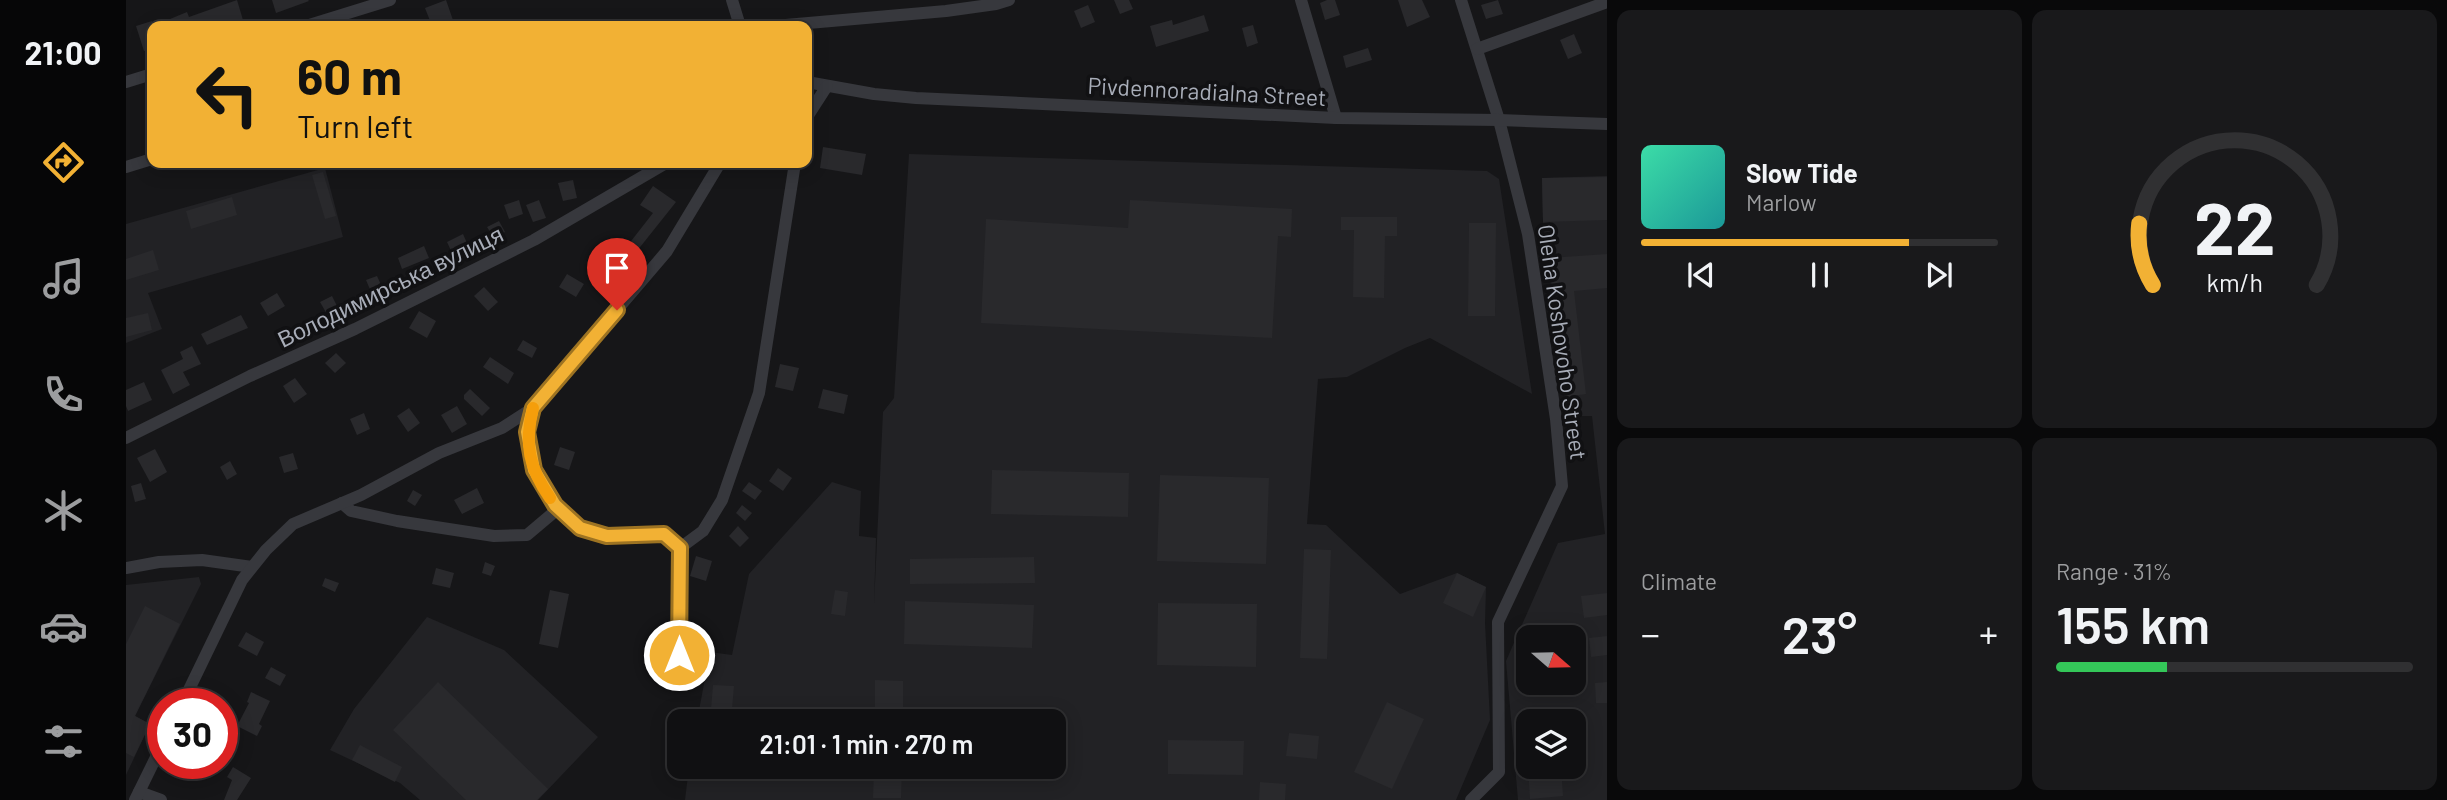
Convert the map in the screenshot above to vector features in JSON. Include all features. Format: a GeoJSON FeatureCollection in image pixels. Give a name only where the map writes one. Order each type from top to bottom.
{"type":"FeatureCollection","features":[{"type":"Feature","properties":{"kind":"street"},"geometry":{"type":"LineString","coordinates":[[322,21],[390,0]]}},
{"type":"Feature","properties":{"kind":"street"},"geometry":{"type":"LineString","coordinates":[[733,0],[739,21]]}},
{"type":"Feature","properties":{"kind":"street"},"geometry":{"type":"LineString","coordinates":[[812,23],[946,11],[1009,0]]}},
{"type":"Feature","properties":{"kind":"street"},"geometry":{"type":"LineString","coordinates":[[1301,0],[1336,118]]}},
{"type":"Feature","properties":{"kind":"street","name":"Oleha Koshovoho Street"},"geometry":{"type":"LineString","coordinates":[[1461,0],[1499,120],[1528,234],[1556,419],[1562,486],[1498,622],[1499,772],[1471,800]]}},
{"type":"Feature","properties":{"kind":"street"},"geometry":{"type":"LineString","coordinates":[[1477,49],[1607,2]]}},
{"type":"Feature","properties":{"kind":"street"},"geometry":{"type":"LineString","coordinates":[[126,82],[147,76]]}},
{"type":"Feature","properties":{"kind":"street","name":"Pivdennoradialna Street"},"geometry":{"type":"LineString","coordinates":[[812,83],[916,98],[1336,118],[1607,124]]}},
{"type":"Feature","properties":{"kind":"street"},"geometry":{"type":"LineString","coordinates":[[812,109],[827,86]]}},
{"type":"Feature","properties":{"kind":"street"},"geometry":{"type":"LineString","coordinates":[[126,167],[147,161]]}},
{"type":"Feature","properties":{"kind":"street","name":"Володимирська вулиця"},"geometry":{"type":"LineString","coordinates":[[126,438],[534,240],[657,168]]}},
{"type":"Feature","properties":{"kind":"street"},"geometry":{"type":"LineString","coordinates":[[190,688],[242,580],[266,550],[293,524],[342,503],[439,453],[502,428],[533,408],[667,251],[717,168]]}},
{"type":"Feature","properties":{"kind":"street"},"geometry":{"type":"LineString","coordinates":[[680,548],[703,531],[722,500],[759,393],[794,168]]}},
{"type":"Feature","properties":{"kind":"street"},"geometry":{"type":"LineString","coordinates":[[533,408],[527,432],[534,470],[542,486],[559,508],[580,528],[607,536],[664,534],[680,548],[679,655],[687,667]]}},
{"type":"Feature","properties":{"kind":"street"},"geometry":{"type":"LineString","coordinates":[[342,503],[351,511],[397,521],[494,536],[527,535],[559,508]]}},
{"type":"Feature","properties":{"kind":"street"},"geometry":{"type":"LineString","coordinates":[[126,568],[159,562],[202,561],[252,567]]}},
{"type":"Feature","properties":{"kind":"street"},"geometry":{"type":"LineString","coordinates":[[147,776],[137,796],[161,800]]}},
{"type":"Feature","properties":{"kind":"shaded area"},"geometry":{"type":"Polygon","coordinates":[[[909,154],[1487,171],[1499,179],[1532,394],[1430,338],[1347,377],[1318,379],[1307,524],[1326,525],[1400,594],[1457,573],[1486,587],[1490,720],[1456,800],[685,800],[688,779],[1066,779],[1066,709],[699,709],[710,652],[732,655],[749,574],[832,482],[861,491],[859,536],[876,538],[874,605],[883,412],[894,398],[909,154]]]}},
{"type":"Feature","properties":{"kind":"shaded area"},"geometry":{"type":"Polygon","coordinates":[[[325,168],[343,237],[148,293],[162,329],[126,343],[126,224],[325,168]]]}},
{"type":"Feature","properties":{"kind":"shaded area"},"geometry":{"type":"Polygon","coordinates":[[[1607,176],[1607,800],[1518,800],[1516,779],[1586,779],[1586,709],[1516,709],[1516,777],[1506,661],[1516,638],[1516,695],[1586,695],[1586,625],[1522,625],[1558,543],[1605,534],[1592,416],[1567,416],[1543,222],[1542,178],[1607,176]]]}},
{"type":"Feature","properties":{"kind":"shaded area"},"geometry":{"type":"Polygon","coordinates":[[[199,577],[201,584],[135,716],[147,722],[147,730],[126,775],[126,585],[199,577]]]}},
{"type":"Feature","properties":{"kind":"shaded area"},"geometry":{"type":"Polygon","coordinates":[[[427,617],[504,650],[598,737],[538,800],[420,800],[400,783],[330,750],[354,709],[427,617]]]}},
{"type":"Feature","properties":{"kind":"building"},"geometry":{"type":"Polygon","coordinates":[[[237,0],[243,20],[165,21],[187,12],[189,17],[237,0]]]}},
{"type":"Feature","properties":{"kind":"building"},"geometry":{"type":"Polygon","coordinates":[[[272,0],[308,0],[309,1],[276,13],[272,0]]]}},
{"type":"Feature","properties":{"kind":"building"},"geometry":{"type":"Polygon","coordinates":[[[446,0],[453,21],[430,21],[425,8],[446,0]]]}},
{"type":"Feature","properties":{"kind":"building"},"geometry":{"type":"Polygon","coordinates":[[[1114,0],[1129,0],[1133,9],[1120,14],[1114,0]]]}},
{"type":"Feature","properties":{"kind":"building"},"geometry":{"type":"Polygon","coordinates":[[[1335,0],[1340,15],[1325,20],[1320,3],[1335,0]]]}},
{"type":"Feature","properties":{"kind":"building"},"geometry":{"type":"Polygon","coordinates":[[[1398,0],[1422,0],[1430,17],[1407,27],[1398,0]]]}},
{"type":"Feature","properties":{"kind":"building"},"geometry":{"type":"Polygon","coordinates":[[[1498,0],[1503,14],[1486,19],[1481,5],[1498,0]]]}},
{"type":"Feature","properties":{"kind":"building"},"geometry":{"type":"Polygon","coordinates":[[[1088,5],[1095,22],[1081,28],[1074,11],[1088,5]]]}},
{"type":"Feature","properties":{"kind":"building"},"geometry":{"type":"Polygon","coordinates":[[[1204,15],[1209,31],[1156,47],[1150,26],[1172,20],[1173,25],[1204,15]]]}},
{"type":"Feature","properties":{"kind":"building"},"geometry":{"type":"Polygon","coordinates":[[[147,23],[147,50],[144,51],[136,26],[147,23]]]}},
{"type":"Feature","properties":{"kind":"building"},"geometry":{"type":"Polygon","coordinates":[[[1253,25],[1258,43],[1247,47],[1242,28],[1253,25]]]}},
{"type":"Feature","properties":{"kind":"building"},"geometry":{"type":"Polygon","coordinates":[[[1574,34],[1582,53],[1568,59],[1560,40],[1574,34]]]}},
{"type":"Feature","properties":{"kind":"building"},"geometry":{"type":"Polygon","coordinates":[[[1368,48],[1372,60],[1346,68],[1343,56],[1368,48]]]}},
{"type":"Feature","properties":{"kind":"building"},"geometry":{"type":"Polygon","coordinates":[[[823,147],[866,154],[862,175],[820,168],[823,147]]]}},
{"type":"Feature","properties":{"kind":"building"},"geometry":{"type":"Polygon","coordinates":[[[323,172],[336,216],[325,219],[312,175],[323,172]]]}},
{"type":"Feature","properties":{"kind":"building"},"geometry":{"type":"Polygon","coordinates":[[[1607,177],[1607,220],[1543,222],[1542,178],[1607,177]]]}},
{"type":"Feature","properties":{"kind":"building"},"geometry":{"type":"Polygon","coordinates":[[[573,180],[577,198],[563,201],[558,183],[573,180]]]}},
{"type":"Feature","properties":{"kind":"building"},"geometry":{"type":"Polygon","coordinates":[[[653,186],[676,202],[629,261],[621,254],[653,213],[640,205],[653,186]]]}},
{"type":"Feature","properties":{"kind":"building"},"geometry":{"type":"Polygon","coordinates":[[[232,197],[237,215],[191,229],[186,211],[232,197]]]}},
{"type":"Feature","properties":{"kind":"building"},"geometry":{"type":"Polygon","coordinates":[[[519,200],[523,214],[509,219],[504,205],[519,200]]]}},
{"type":"Feature","properties":{"kind":"building"},"geometry":{"type":"Polygon","coordinates":[[[539,200],[546,218],[533,222],[526,205],[539,200]]]}},
{"type":"Feature","properties":{"kind":"building"},"geometry":{"type":"Polygon","coordinates":[[[1130,200],[1292,209],[1291,237],[1278,236],[1272,338],[981,323],[986,219],[1128,228],[1130,200]]]}},
{"type":"Feature","properties":{"kind":"building"},"geometry":{"type":"Polygon","coordinates":[[[1341,217],[1397,217],[1397,236],[1385,236],[1384,298],[1353,297],[1354,230],[1341,230],[1341,217]]]}},
{"type":"Feature","properties":{"kind":"building"},"geometry":{"type":"Polygon","coordinates":[[[499,221],[505,232],[494,238],[487,227],[499,221]]]}},
{"type":"Feature","properties":{"kind":"building"},"geometry":{"type":"Polygon","coordinates":[[[1469,223],[1496,223],[1495,316],[1468,316],[1469,223]]]}},
{"type":"Feature","properties":{"kind":"building"},"geometry":{"type":"Polygon","coordinates":[[[463,234],[470,250],[454,257],[447,242],[463,234]]]}},
{"type":"Feature","properties":{"kind":"building"},"geometry":{"type":"Polygon","coordinates":[[[424,246],[429,258],[402,269],[398,258],[424,246]]]}},
{"type":"Feature","properties":{"kind":"building"},"geometry":{"type":"Polygon","coordinates":[[[153,250],[159,270],[126,280],[126,259],[153,250]]]}},
{"type":"Feature","properties":{"kind":"building"},"geometry":{"type":"Polygon","coordinates":[[[1607,254],[1607,288],[1574,291],[1586,394],[1566,397],[1549,258],[1607,254]]]}},
{"type":"Feature","properties":{"kind":"building"},"geometry":{"type":"Polygon","coordinates":[[[567,274],[584,284],[576,297],[559,287],[567,274]]]}},
{"type":"Feature","properties":{"kind":"building"},"geometry":{"type":"Polygon","coordinates":[[[603,274],[620,286],[612,298],[595,286],[603,274]]]}},
{"type":"Feature","properties":{"kind":"building"},"geometry":{"type":"Polygon","coordinates":[[[377,276],[383,289],[372,294],[366,280],[377,276]]]}},
{"type":"Feature","properties":{"kind":"building"},"geometry":{"type":"Polygon","coordinates":[[[484,287],[498,302],[488,311],[474,296],[484,287]]]}},
{"type":"Feature","properties":{"kind":"building"},"geometry":{"type":"Polygon","coordinates":[[[277,293],[285,306],[268,316],[260,303],[277,293]]]}},
{"type":"Feature","properties":{"kind":"building"},"geometry":{"type":"Polygon","coordinates":[[[332,296],[339,310],[328,316],[320,302],[332,296]]]}},
{"type":"Feature","properties":{"kind":"building"},"geometry":{"type":"Polygon","coordinates":[[[419,311],[436,321],[427,338],[409,328],[419,311]]]}},
{"type":"Feature","properties":{"kind":"building"},"geometry":{"type":"Polygon","coordinates":[[[148,313],[152,330],[126,337],[126,318],[148,313]]]}},
{"type":"Feature","properties":{"kind":"building"},"geometry":{"type":"Polygon","coordinates":[[[241,315],[248,328],[207,345],[201,334],[241,315]]]}},
{"type":"Feature","properties":{"kind":"building"},"geometry":{"type":"Polygon","coordinates":[[[523,340],[537,348],[532,358],[517,350],[523,340]]]}},
{"type":"Feature","properties":{"kind":"building"},"geometry":{"type":"Polygon","coordinates":[[[192,346],[201,364],[183,372],[190,385],[173,394],[161,370],[183,359],[180,352],[192,346]]]}},
{"type":"Feature","properties":{"kind":"building"},"geometry":{"type":"Polygon","coordinates":[[[336,353],[346,363],[335,373],[325,363],[336,353]]]}},
{"type":"Feature","properties":{"kind":"building"},"geometry":{"type":"Polygon","coordinates":[[[490,357],[514,373],[508,384],[483,367],[490,357]]]}},
{"type":"Feature","properties":{"kind":"building"},"geometry":{"type":"Polygon","coordinates":[[[780,364],[799,368],[793,391],[775,387],[780,364]]]}},
{"type":"Feature","properties":{"kind":"building"},"geometry":{"type":"Polygon","coordinates":[[[295,378],[307,394],[294,403],[283,386],[295,378]]]}},
{"type":"Feature","properties":{"kind":"building"},"geometry":{"type":"Polygon","coordinates":[[[144,382],[152,400],[128,411],[126,390],[144,382]]]}},
{"type":"Feature","properties":{"kind":"building"},"geometry":{"type":"Polygon","coordinates":[[[470,389],[490,408],[482,416],[464,399],[470,389]]]}},
{"type":"Feature","properties":{"kind":"building"},"geometry":{"type":"Polygon","coordinates":[[[823,389],[848,395],[844,414],[818,408],[823,389]]]}},
{"type":"Feature","properties":{"kind":"building"},"geometry":{"type":"Polygon","coordinates":[[[457,406],[467,424],[452,433],[441,415],[457,406]]]}},
{"type":"Feature","properties":{"kind":"building"},"geometry":{"type":"Polygon","coordinates":[[[409,408],[420,423],[408,432],[397,416],[409,408]]]}},
{"type":"Feature","properties":{"kind":"building"},"geometry":{"type":"Polygon","coordinates":[[[364,413],[370,429],[357,435],[350,419],[364,413]]]}},
{"type":"Feature","properties":{"kind":"building"},"geometry":{"type":"Polygon","coordinates":[[[560,447],[575,452],[569,470],[554,465],[560,447]]]}},
{"type":"Feature","properties":{"kind":"building"},"geometry":{"type":"Polygon","coordinates":[[[155,449],[167,472],[150,482],[137,458],[155,449]]]}},
{"type":"Feature","properties":{"kind":"building"},"geometry":{"type":"Polygon","coordinates":[[[293,453],[298,469],[284,473],[279,457],[293,453]]]}},
{"type":"Feature","properties":{"kind":"building"},"geometry":{"type":"Polygon","coordinates":[[[230,461],[237,474],[227,480],[220,467],[230,461]]]}},
{"type":"Feature","properties":{"kind":"building"},"geometry":{"type":"Polygon","coordinates":[[[778,468],[792,478],[783,491],[769,481],[778,468]]]}},
{"type":"Feature","properties":{"kind":"building"},"geometry":{"type":"Polygon","coordinates":[[[992,470],[1129,473],[1128,517],[991,514],[992,470]]]}},
{"type":"Feature","properties":{"kind":"building"},"geometry":{"type":"Polygon","coordinates":[[[1160,475],[1269,478],[1266,564],[1157,561],[1160,475]]]}},
{"type":"Feature","properties":{"kind":"building"},"geometry":{"type":"Polygon","coordinates":[[[749,482],[762,491],[755,500],[742,491],[749,482]]]}},
{"type":"Feature","properties":{"kind":"building"},"geometry":{"type":"Polygon","coordinates":[[[141,483],[146,499],[135,502],[131,486],[141,483]]]}},
{"type":"Feature","properties":{"kind":"building"},"geometry":{"type":"Polygon","coordinates":[[[477,488],[484,503],[462,514],[454,500],[477,488]]]}},
{"type":"Feature","properties":{"kind":"building"},"geometry":{"type":"Polygon","coordinates":[[[413,490],[422,495],[415,506],[407,501],[413,490]]]}},
{"type":"Feature","properties":{"kind":"building"},"geometry":{"type":"Polygon","coordinates":[[[742,505],[752,513],[745,521],[736,513],[742,505]]]}},
{"type":"Feature","properties":{"kind":"building"},"geometry":{"type":"Polygon","coordinates":[[[738,526],[749,538],[740,547],[729,536],[738,526]]]}},
{"type":"Feature","properties":{"kind":"building"},"geometry":{"type":"Polygon","coordinates":[[[1304,549],[1331,550],[1327,659],[1300,658],[1304,549]]]}},
{"type":"Feature","properties":{"kind":"building"},"geometry":{"type":"Polygon","coordinates":[[[696,556],[712,561],[706,581],[690,576],[696,556]]]}},
{"type":"Feature","properties":{"kind":"building"},"geometry":{"type":"Polygon","coordinates":[[[1034,557],[1035,583],[910,584],[910,559],[1034,557]]]}},
{"type":"Feature","properties":{"kind":"building"},"geometry":{"type":"Polygon","coordinates":[[[485,562],[495,566],[491,576],[482,573],[485,562]]]}},
{"type":"Feature","properties":{"kind":"building"},"geometry":{"type":"Polygon","coordinates":[[[436,568],[454,573],[450,588],[432,584],[436,568]]]}},
{"type":"Feature","properties":{"kind":"building"},"geometry":{"type":"Polygon","coordinates":[[[1457,573],[1486,587],[1473,617],[1443,603],[1457,573]]]}},
{"type":"Feature","properties":{"kind":"building"},"geometry":{"type":"Polygon","coordinates":[[[325,578],[339,583],[335,592],[322,586],[325,578]]]}},
{"type":"Feature","properties":{"kind":"building"},"geometry":{"type":"Polygon","coordinates":[[[550,590],[569,594],[558,648],[539,644],[550,590]]]}},
{"type":"Feature","properties":{"kind":"building"},"geometry":{"type":"Polygon","coordinates":[[[835,590],[848,592],[845,616],[831,614],[835,590]]]}},
{"type":"Feature","properties":{"kind":"building"},"geometry":{"type":"Polygon","coordinates":[[[1607,593],[1607,615],[1584,618],[1581,596],[1607,593]]]}},
{"type":"Feature","properties":{"kind":"building"},"geometry":{"type":"Polygon","coordinates":[[[905,601],[1034,605],[1032,648],[904,644],[905,601]]]}},
{"type":"Feature","properties":{"kind":"building"},"geometry":{"type":"Polygon","coordinates":[[[1158,603],[1257,604],[1256,667],[1157,665],[1158,603]]]}},
{"type":"Feature","properties":{"kind":"building"},"geometry":{"type":"Polygon","coordinates":[[[145,606],[180,624],[135,716],[147,722],[147,730],[134,757],[126,753],[126,644],[145,606]]]}},
{"type":"Feature","properties":{"kind":"building"},"geometry":{"type":"Polygon","coordinates":[[[246,632],[264,642],[257,656],[238,646],[246,632]]]}},
{"type":"Feature","properties":{"kind":"building"},"geometry":{"type":"Polygon","coordinates":[[[1607,636],[1607,655],[1591,657],[1589,638],[1607,636]]]}},
{"type":"Feature","properties":{"kind":"building"},"geometry":{"type":"Polygon","coordinates":[[[271,667],[286,675],[280,686],[265,678],[271,667]]]}},
{"type":"Feature","properties":{"kind":"building"},"geometry":{"type":"Polygon","coordinates":[[[875,680],[903,681],[903,709],[875,709],[875,680]]]}},
{"type":"Feature","properties":{"kind":"building"},"geometry":{"type":"Polygon","coordinates":[[[438,682],[548,789],[537,800],[466,800],[393,730],[438,682]]]}},
{"type":"Feature","properties":{"kind":"building"},"geometry":{"type":"Polygon","coordinates":[[[1607,682],[1607,703],[1596,703],[1595,683],[1607,682]]]}},
{"type":"Feature","properties":{"kind":"building"},"geometry":{"type":"Polygon","coordinates":[[[713,685],[734,686],[732,709],[711,709],[713,685]]]}},
{"type":"Feature","properties":{"kind":"building"},"geometry":{"type":"Polygon","coordinates":[[[251,692],[270,701],[259,724],[262,726],[257,736],[238,726],[249,703],[247,702],[251,692]]]}},
{"type":"Feature","properties":{"kind":"building"},"geometry":{"type":"Polygon","coordinates":[[[1387,702],[1424,719],[1392,789],[1354,772],[1387,702]]]}},
{"type":"Feature","properties":{"kind":"building"},"geometry":{"type":"Polygon","coordinates":[[[1289,733],[1319,736],[1317,759],[1286,756],[1289,733]]]}},
{"type":"Feature","properties":{"kind":"building"},"geometry":{"type":"Polygon","coordinates":[[[1168,740],[1244,741],[1243,775],[1168,774],[1168,740]]]}},
{"type":"Feature","properties":{"kind":"building"},"geometry":{"type":"Polygon","coordinates":[[[360,745],[402,767],[395,782],[352,760],[360,745]]]}},
{"type":"Feature","properties":{"kind":"building"},"geometry":{"type":"Polygon","coordinates":[[[238,770],[251,778],[237,800],[224,800],[232,780],[238,779],[238,770]]]}},
{"type":"Feature","properties":{"kind":"building"},"geometry":{"type":"Polygon","coordinates":[[[874,779],[902,779],[901,798],[873,798],[874,779]]]}},
{"type":"Feature","properties":{"kind":"building"},"geometry":{"type":"Polygon","coordinates":[[[1529,779],[1562,779],[1563,796],[1530,799],[1529,779]]]}},
{"type":"Feature","properties":{"kind":"building"},"geometry":{"type":"Polygon","coordinates":[[[1260,782],[1286,784],[1285,800],[1259,800],[1260,782]]]}},
{"type":"Feature","properties":{"kind":"slow traffic"},"geometry":{"type":"LineString","coordinates":[[533,408],[527,432],[534,470],[550,498]]}},
{"type":"Feature","properties":{"kind":"route"},"geometry":{"type":"LineString","coordinates":[[617,310],[533,408],[527,432],[534,470],[542,486],[555,505],[580,528],[607,536],[664,534],[680,548],[679,655]]}}]}
